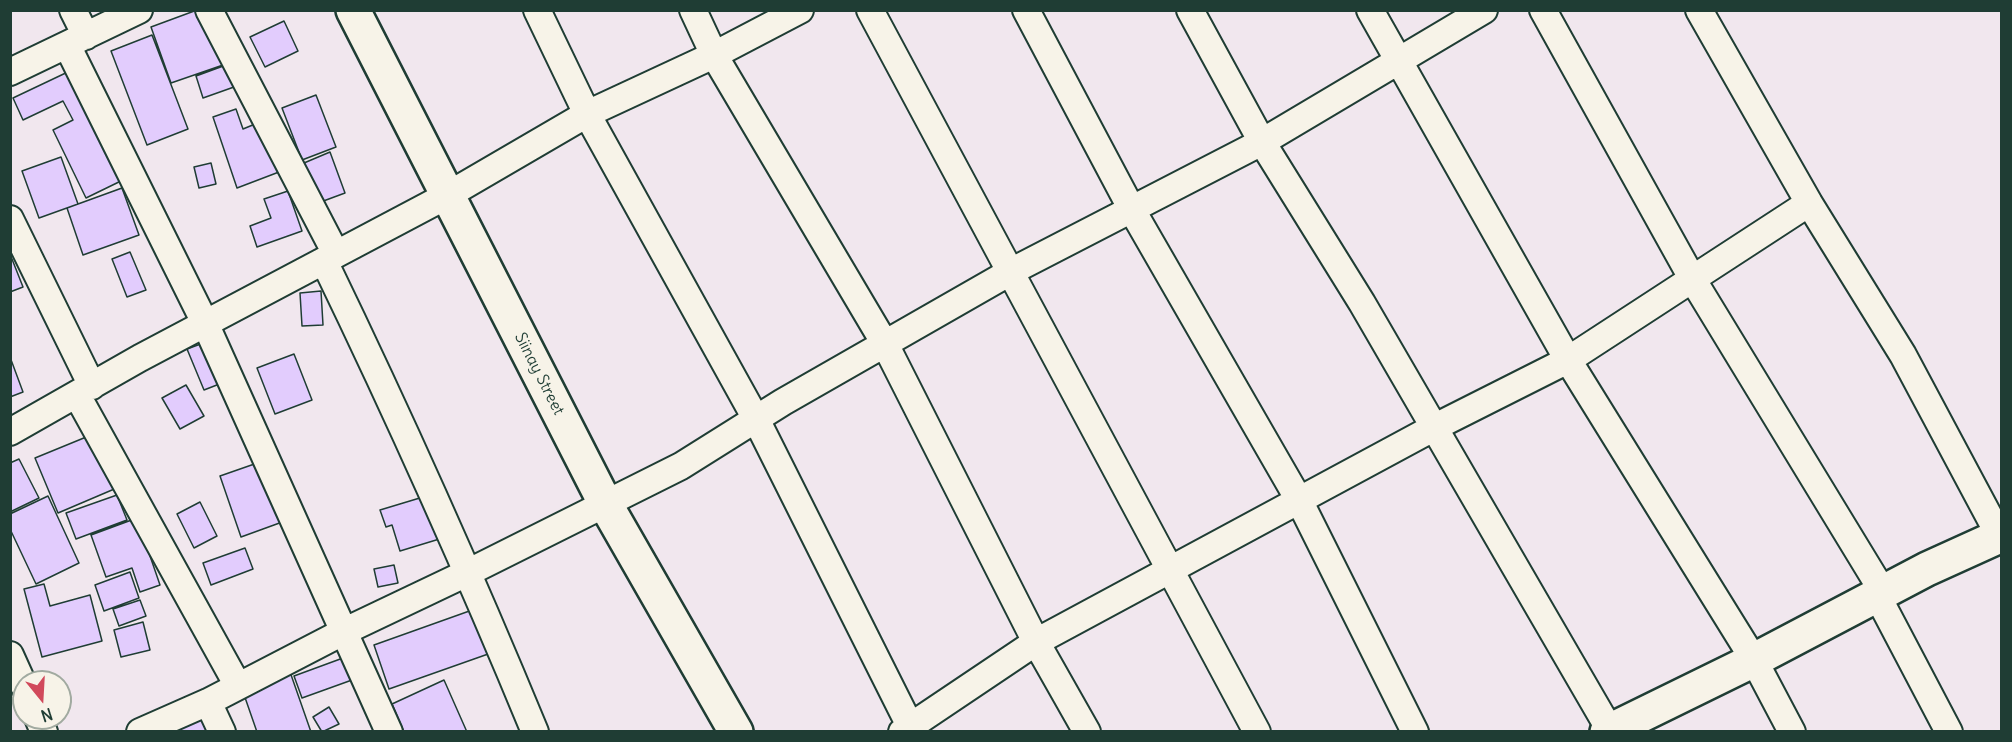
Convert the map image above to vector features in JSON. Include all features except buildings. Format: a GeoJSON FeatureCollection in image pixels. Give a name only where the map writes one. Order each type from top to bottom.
{"type":"FeatureCollection","features":[{"type":"Feature","properties":{"kind":"street"},"geometry":{"type":"LineString","coordinates":[[73,10],[77,40],[389,732]]}},
{"type":"Feature","properties":{"kind":"street"},"geometry":{"type":"LineString","coordinates":[[10,72],[139,10]]}},
{"type":"Feature","properties":{"kind":"street"},"geometry":{"type":"LineString","coordinates":[[209,10],[330,258],[469,573],[535,732]]}},
{"type":"Feature","properties":{"kind":"street","name":"Siinay Street"},"geometry":{"type":"LineString","coordinates":[[353,10],[606,505],[736,732]]}},
{"type":"Feature","properties":{"kind":"street"},"geometry":{"type":"LineString","coordinates":[[537,10],[587,114],[756,419],[908,730],[1036,642],[1435,427],[1568,360],[1809,203]]}},
{"type":"Feature","properties":{"kind":"street"},"geometry":{"type":"LineString","coordinates":[[693,10],[714,55],[885,344],[1036,642],[1087,732]]}},
{"type":"Feature","properties":{"kind":"street"},"geometry":{"type":"LineString","coordinates":[[10,432],[205,323],[448,195],[587,114],[714,55],[800,10]]}},
{"type":"Feature","properties":{"kind":"street"},"geometry":{"type":"LineString","coordinates":[[870,10],[1012,271],[1257,732]]}},
{"type":"Feature","properties":{"kind":"street"},"geometry":{"type":"LineString","coordinates":[[1026,10],[1132,210],[1299,500],[1415,732]]}},
{"type":"Feature","properties":{"kind":"street"},"geometry":{"type":"LineString","coordinates":[[1190,10],[1262,142],[1435,427],[1609,731],[2000,535],[1903,355],[1809,203],[1699,10]]}},
{"type":"Feature","properties":{"kind":"street"},"geometry":{"type":"LineString","coordinates":[[1370,10],[1568,360],[1754,660],[1792,732]]}},
{"type":"Feature","properties":{"kind":"street"},"geometry":{"type":"LineString","coordinates":[[140,732],[208,702],[343,632],[469,573],[681,466],[756,419],[1012,271],[1262,142],[1399,63],[1484,10]]}},
{"type":"Feature","properties":{"kind":"street"},"geometry":{"type":"LineString","coordinates":[[1543,10],[1693,280],[1880,594],[1949,732]]}},
{"type":"Feature","properties":{"kind":"street"},"geometry":{"type":"LineString","coordinates":[[10,219],[84,391],[238,686]]}},
{"type":"Feature","properties":{"kind":"street"},"geometry":{"type":"LineString","coordinates":[[10,655],[17,670]]}},
{"type":"Feature","properties":{"kind":"street"},"geometry":{"type":"LineString","coordinates":[[208,702],[222,732]]}}]}
